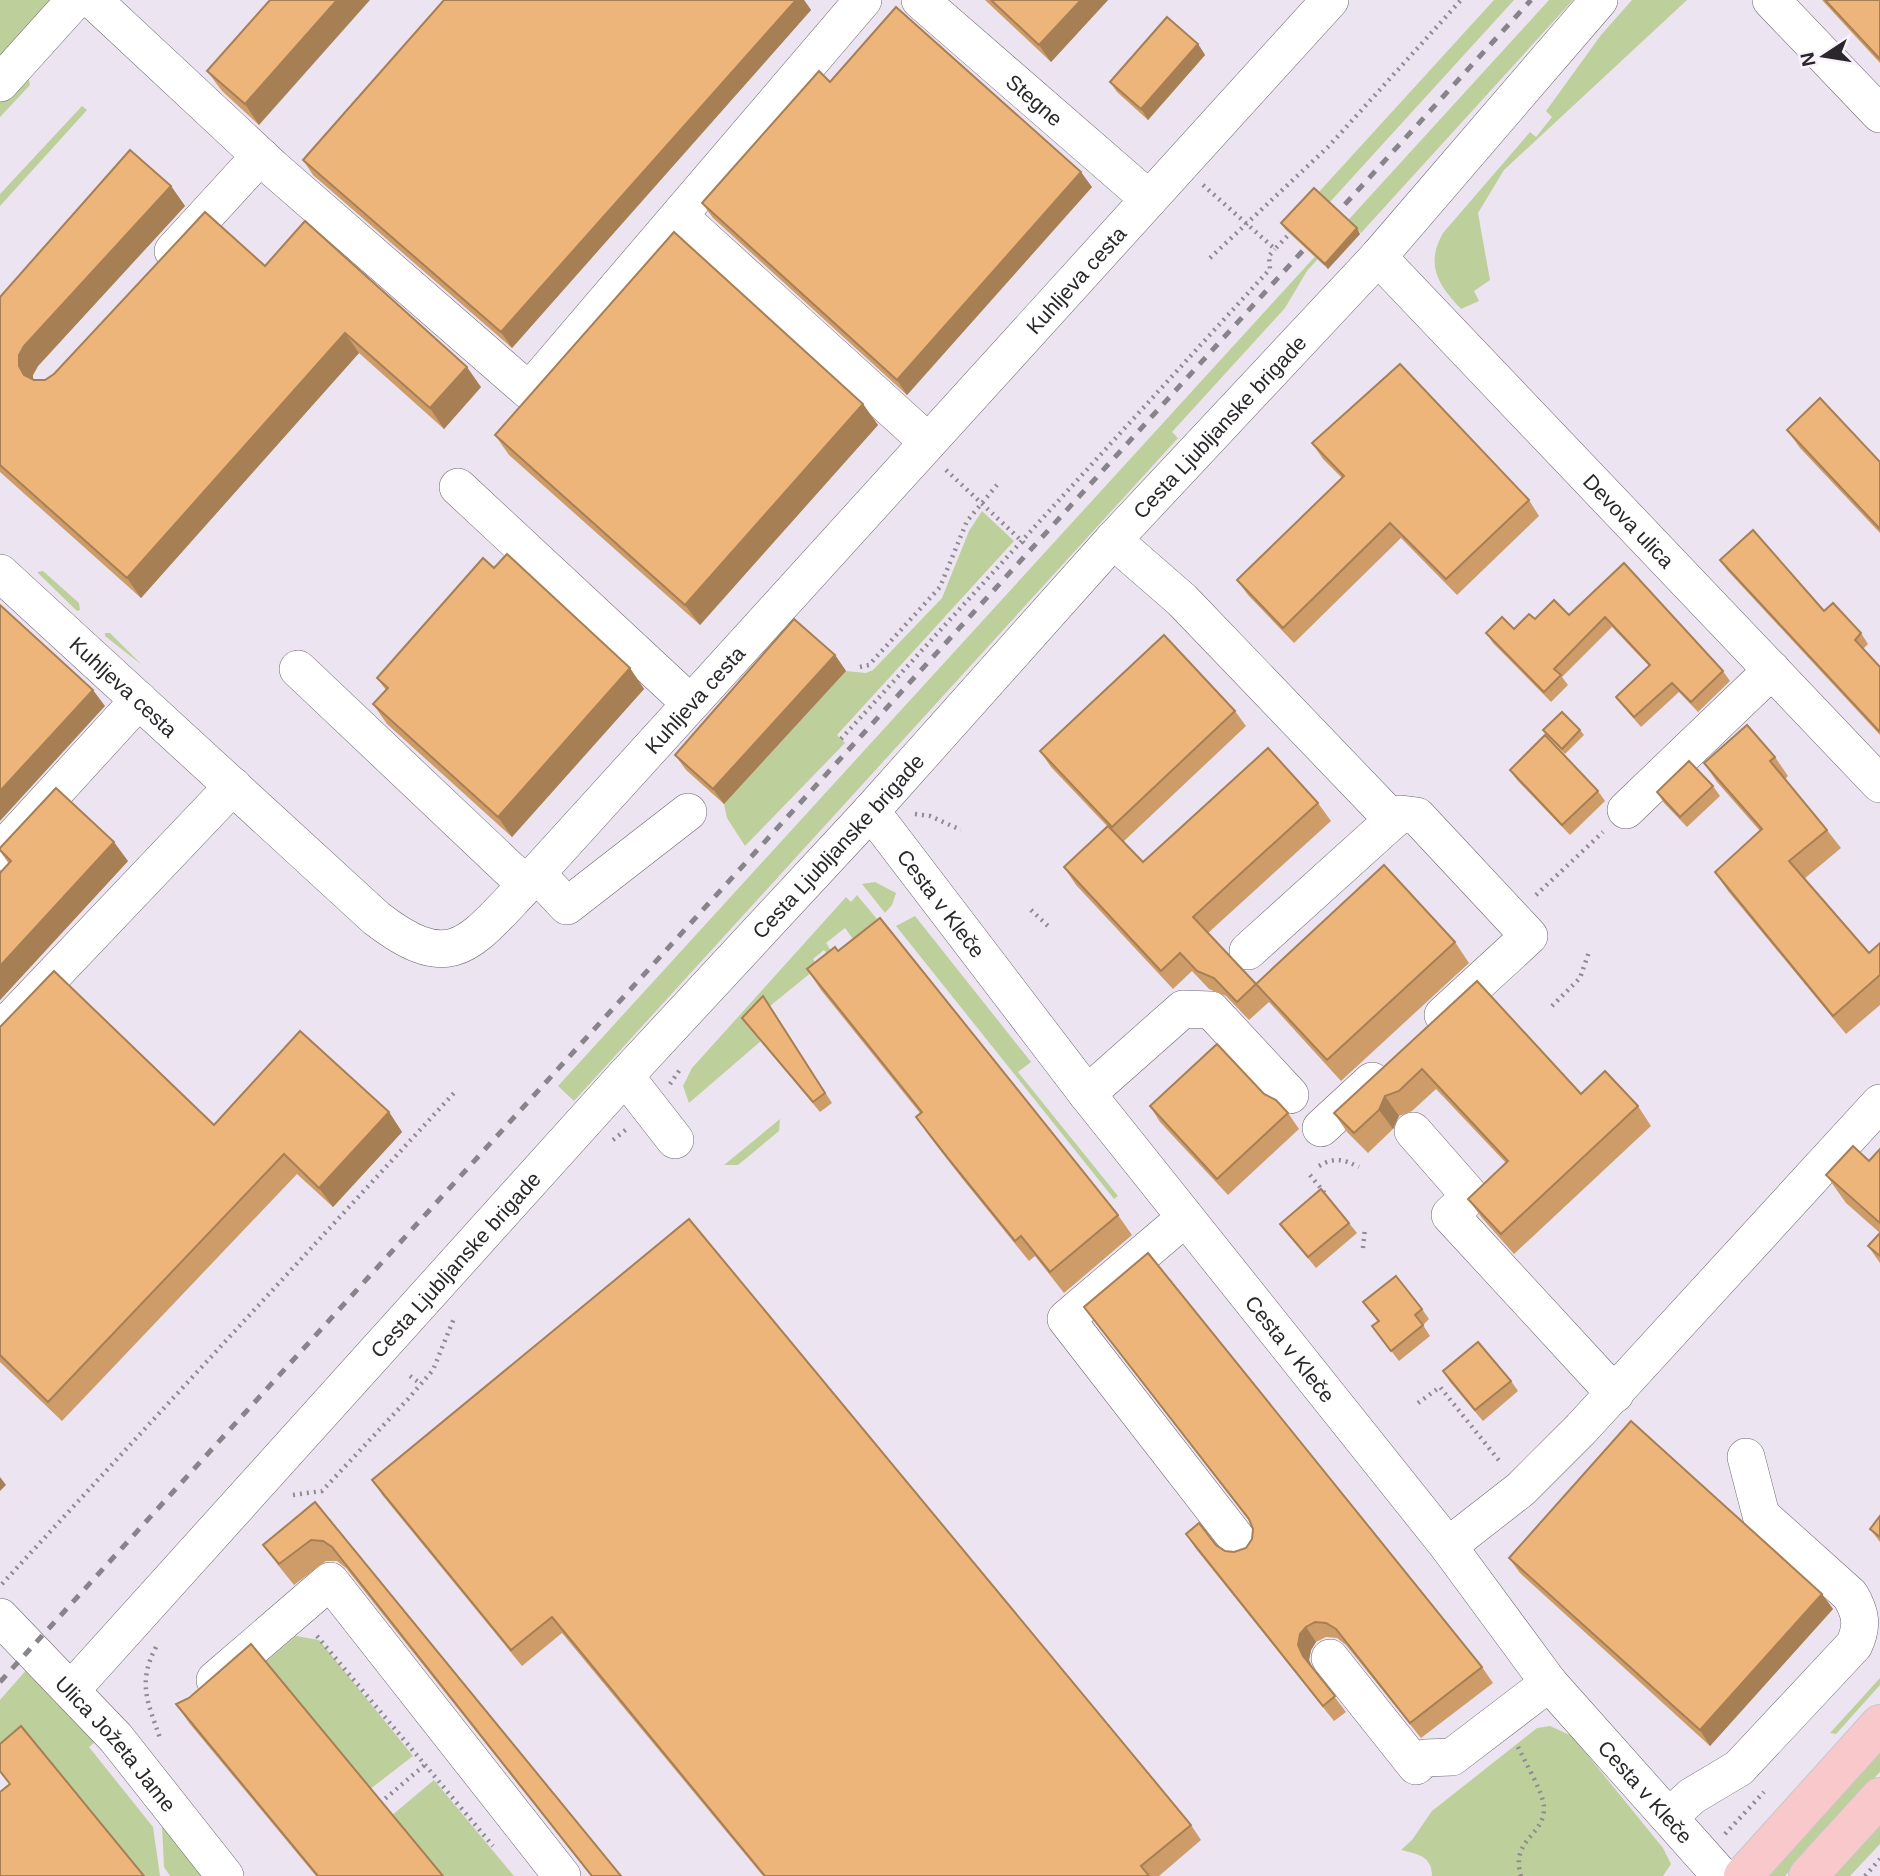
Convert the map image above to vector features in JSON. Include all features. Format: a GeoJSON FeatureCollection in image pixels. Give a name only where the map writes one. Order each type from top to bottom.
{"type":"FeatureCollection","features":[{"type":"Feature","properties":{"kind":"main road"},"geometry":{"type":"LineString","coordinates":[[1743,1876],[1880,1724]]}},
{"type":"Feature","properties":{"kind":"main road"},"geometry":{"type":"LineString","coordinates":[[1808,1876],[1880,1797]]}},
{"type":"Feature","properties":{"kind":"street"},"geometry":{"type":"LineString","coordinates":[[0,83],[75,0]]}},
{"type":"Feature","properties":{"kind":"street"},"geometry":{"type":"LineString","coordinates":[[93,0],[260,156],[528,391],[863,0]]}},
{"type":"Feature","properties":{"kind":"street","name":"Stegne"},"geometry":{"type":"LineString","coordinates":[[920,0],[1149,199]]}},
{"type":"Feature","properties":{"kind":"street","name":"Kuhljeva cesta"},"geometry":{"type":"LineString","coordinates":[[0,573],[376,918],[406,941],[430,949],[455,947],[476,937],[531,879],[1330,0]]}},
{"type":"Feature","properties":{"kind":"street","name":"Cesta Ljubljanske brigade"},"geometry":{"type":"LineString","coordinates":[[72,1689],[625,1076],[871,811],[1113,540],[1378,257],[1599,0]]}},
{"type":"Feature","properties":{"kind":"street"},"geometry":{"type":"LineString","coordinates":[[1770,0],[1880,114]]}},
{"type":"Feature","properties":{"kind":"street"},"geometry":{"type":"LineString","coordinates":[[147,278],[260,156]]}},
{"type":"Feature","properties":{"kind":"street"},"geometry":{"type":"LineString","coordinates":[[679,216],[925,445]]}},
{"type":"Feature","properties":{"kind":"street","name":"Devova ulica"},"geometry":{"type":"LineString","coordinates":[[1378,257],[1880,784]]}},
{"type":"Feature","properties":{"kind":"street"},"geometry":{"type":"LineString","coordinates":[[458,487],[690,703]]}},
{"type":"Feature","properties":{"kind":"street"},"geometry":{"type":"LineString","coordinates":[[1113,540],[1182,600],[1393,820]]}},
{"type":"Feature","properties":{"kind":"street"},"geometry":{"type":"LineString","coordinates":[[299,669],[531,879],[567,906],[688,812]]}},
{"type":"Feature","properties":{"kind":"street"},"geometry":{"type":"LineString","coordinates":[[1615,821],[1772,670]]}},
{"type":"Feature","properties":{"kind":"street"},"geometry":{"type":"LineString","coordinates":[[0,852],[139,700]]}},
{"type":"Feature","properties":{"kind":"street"},"geometry":{"type":"LineString","coordinates":[[0,1031],[233,786]]}},
{"type":"Feature","properties":{"kind":"street","name":"Cesta v Kleče"},"geometry":{"type":"LineString","coordinates":[[871,811],[1087,1094],[1448,1546],[1549,1683],[1721,1876]]}},
{"type":"Feature","properties":{"kind":"street"},"geometry":{"type":"LineString","coordinates":[[1248,951],[1401,814],[1417,816],[1529,936],[1321,1128]]}},
{"type":"Feature","properties":{"kind":"street"},"geometry":{"type":"LineString","coordinates":[[1087,1094],[1183,1009],[1210,1010],[1290,1095]]}},
{"type":"Feature","properties":{"kind":"street"},"geometry":{"type":"LineString","coordinates":[[625,1076],[675,1140]]}},
{"type":"Feature","properties":{"kind":"street"},"geometry":{"type":"LineString","coordinates":[[1448,1546],[1521,1489],[1615,1394],[1880,1103]]}},
{"type":"Feature","properties":{"kind":"street"},"geometry":{"type":"LineString","coordinates":[[1413,1131],[1470,1196],[1450,1215],[1615,1394]]}},
{"type":"Feature","properties":{"kind":"street"},"geometry":{"type":"LineString","coordinates":[[1185,1218],[1066,1319],[1242,1547]]}},
{"type":"Feature","properties":{"kind":"street"},"geometry":{"type":"LineString","coordinates":[[1669,1817],[1692,1796],[1739,1768],[1854,1645],[1861,1630],[1859,1609],[1850,1595],[1761,1515],[1746,1457]]}},
{"type":"Feature","properties":{"kind":"street"},"geometry":{"type":"LineString","coordinates":[[190,1702],[330,1581],[562,1876]]}},
{"type":"Feature","properties":{"kind":"street","name":"Ulica Jožeta Jame"},"geometry":{"type":"LineString","coordinates":[[0,1617],[72,1689],[116,1738],[225,1876]]}},
{"type":"Feature","properties":{"kind":"street"},"geometry":{"type":"LineString","coordinates":[[1330,1658],[1416,1766],[1425,1758],[1451,1757],[1549,1683]]}},
{"type":"Feature","properties":{"kind":"path"},"geometry":{"type":"LineString","coordinates":[[1210,258],[1245,222],[1329,146],[1461,0]]}},
{"type":"Feature","properties":{"kind":"path"},"geometry":{"type":"LineString","coordinates":[[1181,164],[1275,249]]}},
{"type":"Feature","properties":{"kind":"path"},"geometry":{"type":"LineString","coordinates":[[841,739],[1024,542],[1270,269],[1269,256],[1296,227]]}},
{"type":"Feature","properties":{"kind":"path"},"geometry":{"type":"LineString","coordinates":[[925,445],[982,504],[1024,542]]}},
{"type":"Feature","properties":{"kind":"path"},"geometry":{"type":"LineString","coordinates":[[860,667],[869,665],[940,587],[967,521],[997,485]]}},
{"type":"Feature","properties":{"kind":"path"},"geometry":{"type":"LineString","coordinates":[[915,814],[930,816],[961,830]]}},
{"type":"Feature","properties":{"kind":"path"},"geometry":{"type":"LineString","coordinates":[[1535,896],[1615,821]]}},
{"type":"Feature","properties":{"kind":"path"},"geometry":{"type":"LineString","coordinates":[[1031,910],[1048,926]]}},
{"type":"Feature","properties":{"kind":"path"},"geometry":{"type":"LineString","coordinates":[[1552,1006],[1580,978],[1589,952]]}},
{"type":"Feature","properties":{"kind":"path"},"geometry":{"type":"LineString","coordinates":[[0,1587],[454,1093]]}},
{"type":"Feature","properties":{"kind":"path"},"geometry":{"type":"LineString","coordinates":[[610,1143],[623,1133]]}},
{"type":"Feature","properties":{"kind":"path"},"geometry":{"type":"LineString","coordinates":[[1319,1166],[1332,1159],[1346,1160],[1359,1167]]}},
{"type":"Feature","properties":{"kind":"path"},"geometry":{"type":"LineString","coordinates":[[1310,1175],[1327,1196]]}},
{"type":"Feature","properties":{"kind":"path"},"geometry":{"type":"LineString","coordinates":[[1363,1248],[1364,1228]]}},
{"type":"Feature","properties":{"kind":"path","name":"Cesta Ljubljanske brigade"},"geometry":{"type":"LineString","coordinates":[[290,1497],[323,1491],[421,1384],[443,1351],[461,1305]]}},
{"type":"Feature","properties":{"kind":"path"},"geometry":{"type":"LineString","coordinates":[[411,1376],[421,1384]]}},
{"type":"Feature","properties":{"kind":"path"},"geometry":{"type":"LineString","coordinates":[[1418,1403],[1440,1387],[1521,1489]]}},
{"type":"Feature","properties":{"kind":"path"},"geometry":{"type":"LineString","coordinates":[[308,1634],[319,1636],[501,1856]]}},
{"type":"Feature","properties":{"kind":"path","name":"Ulica Jožeta Jame"},"geometry":{"type":"LineString","coordinates":[[160,1641],[145,1675],[144,1690],[161,1742]]}},
{"type":"Feature","properties":{"kind":"path"},"geometry":{"type":"LineString","coordinates":[[1499,1721],[1516,1744],[1544,1807],[1538,1827],[1520,1849],[1521,1876]]}},
{"type":"Feature","properties":{"kind":"path"},"geometry":{"type":"LineString","coordinates":[[380,1803],[455,1740]]}},
{"type":"Feature","properties":{"kind":"path"},"geometry":{"type":"LineString","coordinates":[[1865,1876],[1880,1859]]}},
{"type":"Feature","properties":{"kind":"green space"},"geometry":{"type":"Polygon","coordinates":[[[0,0],[55,0],[0,60],[0,0]]]}},
{"type":"Feature","properties":{"kind":"green space"},"geometry":{"type":"Polygon","coordinates":[[[1494,0],[1514,0],[1329,203],[1318,193],[1494,0]]]}},
{"type":"Feature","properties":{"kind":"green space"},"geometry":{"type":"Polygon","coordinates":[[[1549,0],[1573,0],[1361,233],[1350,223],[1307,271],[1285,308],[1172,432],[1178,438],[574,1101],[558,1086],[1549,0]]]}},
{"type":"Feature","properties":{"kind":"green space"},"geometry":{"type":"Polygon","coordinates":[[[1632,0],[1687,0],[1504,170],[1478,213],[1490,280],[1474,291],[1479,301],[1461,309],[1446,292],[1437,274],[1435,255],[1443,233],[1530,132],[1536,137],[1552,117],[1546,111],[1601,35],[1632,0]]]}},
{"type":"Feature","properties":{"kind":"green space"},"geometry":{"type":"Polygon","coordinates":[[[28,75],[30,85],[0,117],[0,102],[28,75]]]}},
{"type":"Feature","properties":{"kind":"green space"},"geometry":{"type":"Polygon","coordinates":[[[82,106],[87,110],[0,206],[0,194],[82,106]]]}},
{"type":"Feature","properties":{"kind":"green space"},"geometry":{"type":"Polygon","coordinates":[[[982,511],[1014,541],[837,735],[845,743],[745,846],[727,818],[724,804],[846,671],[866,673],[873,670],[942,598],[969,531],[982,511]]]}},
{"type":"Feature","properties":{"kind":"green space"},"geometry":{"type":"Polygon","coordinates":[[[43,571],[79,603],[80,610],[77,611],[37,572],[43,571]]]}},
{"type":"Feature","properties":{"kind":"green space"},"geometry":{"type":"Polygon","coordinates":[[[105,633],[110,633],[142,665],[105,636],[105,633]]]}},
{"type":"Feature","properties":{"kind":"green space"},"geometry":{"type":"Polygon","coordinates":[[[875,882],[896,893],[892,905],[885,913],[862,884],[875,882]]]}},
{"type":"Feature","properties":{"kind":"green space"},"geometry":{"type":"Polygon","coordinates":[[[857,895],[877,919],[853,939],[845,928],[826,943],[834,955],[830,958],[824,950],[813,959],[818,967],[770,1006],[750,1028],[761,1041],[689,1103],[683,1086],[692,1068],[846,897],[851,902],[857,895]]]}},
{"type":"Feature","properties":{"kind":"green space"},"geometry":{"type":"Polygon","coordinates":[[[915,916],[1031,1062],[1018,1072],[1118,1196],[1114,1199],[896,926],[915,916]]]}},
{"type":"Feature","properties":{"kind":"green space"},"geometry":{"type":"Polygon","coordinates":[[[780,1119],[779,1131],[738,1165],[724,1165],[780,1119]]]}},
{"type":"Feature","properties":{"kind":"green space"},"geometry":{"type":"Polygon","coordinates":[[[296,1636],[319,1640],[413,1756],[369,1790],[264,1663],[296,1636]]]}},
{"type":"Feature","properties":{"kind":"green space"},"geometry":{"type":"Polygon","coordinates":[[[28,1668],[95,1742],[89,1747],[153,1827],[160,1876],[142,1876],[0,1753],[0,1700],[28,1668]]]}},
{"type":"Feature","properties":{"kind":"green space"},"geometry":{"type":"Polygon","coordinates":[[[1880,1678],[1880,1685],[1836,1734],[1830,1733],[1880,1678]]]}},
{"type":"Feature","properties":{"kind":"green space"},"geometry":{"type":"Polygon","coordinates":[[[1550,1726],[1572,1736],[1663,1848],[1671,1864],[1663,1876],[1432,1876],[1427,1860],[1401,1850],[1412,1840],[1432,1811],[1537,1728],[1550,1726]]]}},
{"type":"Feature","properties":{"kind":"green space"},"geometry":{"type":"Polygon","coordinates":[[[1880,1748],[1880,1772],[1785,1876],[1764,1876],[1880,1748]]]}},
{"type":"Feature","properties":{"kind":"green space"},"geometry":{"type":"Polygon","coordinates":[[[434,1780],[514,1876],[440,1876],[391,1816],[434,1780]]]}},
{"type":"Feature","properties":{"kind":"green space"},"geometry":{"type":"Polygon","coordinates":[[[1880,1818],[1880,1844],[1850,1876],[1827,1876],[1880,1818]]]}},
{"type":"Feature","properties":{"kind":"green space"},"geometry":{"type":"Polygon","coordinates":[[[162,1825],[202,1876],[170,1876],[164,1867],[162,1825]]]}},
{"type":"Feature","properties":{"kind":"building"},"geometry":{"type":"Polygon","coordinates":[[[270,0],[337,0],[245,104],[207,71],[270,0]]]}},
{"type":"Feature","properties":{"kind":"building"},"geometry":{"type":"Polygon","coordinates":[[[444,0],[796,0],[501,332],[303,160],[444,0]]]}},
{"type":"Feature","properties":{"kind":"building"},"geometry":{"type":"Polygon","coordinates":[[[991,0],[1081,0],[1039,45],[991,0]]]}},
{"type":"Feature","properties":{"kind":"building"},"geometry":{"type":"Polygon","coordinates":[[[1825,0],[1880,0],[1880,59],[1825,0]]]}},
{"type":"Feature","properties":{"kind":"building"},"geometry":{"type":"Polygon","coordinates":[[[896,7],[1081,172],[897,380],[702,203],[819,71],[830,82],[896,7]]]}},
{"type":"Feature","properties":{"kind":"building"},"geometry":{"type":"Polygon","coordinates":[[[1167,17],[1198,44],[1141,109],[1110,82],[1167,17]]]}},
{"type":"Feature","properties":{"kind":"building"},"geometry":{"type":"Polygon","coordinates":[[[130,150],[171,186],[24,346],[19,355],[19,366],[24,375],[34,380],[45,380],[54,374],[205,212],[265,266],[305,221],[467,367],[430,408],[345,333],[127,578],[0,465],[0,297],[130,150]]]}},
{"type":"Feature","properties":{"kind":"building"},"geometry":{"type":"Polygon","coordinates":[[[1314,188],[1357,228],[1325,264],[1281,223],[1314,188]]]}},
{"type":"Feature","properties":{"kind":"building"},"geometry":{"type":"Polygon","coordinates":[[[674,232],[863,404],[685,605],[495,435],[674,232]]]}},
{"type":"Feature","properties":{"kind":"building"},"geometry":{"type":"Polygon","coordinates":[[[1400,364],[1529,500],[1446,579],[1390,523],[1283,628],[1237,580],[1344,476],[1312,443],[1400,364]]]}},
{"type":"Feature","properties":{"kind":"building"},"geometry":{"type":"Polygon","coordinates":[[[1820,398],[1880,462],[1880,529],[1787,430],[1820,398]]]}},
{"type":"Feature","properties":{"kind":"building"},"geometry":{"type":"Polygon","coordinates":[[[1753,530],[1824,611],[1833,603],[1861,633],[1855,640],[1880,667],[1879,731],[1720,560],[1753,530]]]}},
{"type":"Feature","properties":{"kind":"building"},"geometry":{"type":"Polygon","coordinates":[[[507,554],[630,668],[498,817],[373,704],[388,688],[377,678],[483,558],[494,568],[507,554]]]}},
{"type":"Feature","properties":{"kind":"building"},"geometry":{"type":"Polygon","coordinates":[[[1624,563],[1723,671],[1691,702],[1672,683],[1634,717],[1616,697],[1650,665],[1605,617],[1554,669],[1561,675],[1544,692],[1486,633],[1502,617],[1514,629],[1529,614],[1535,619],[1554,600],[1569,615],[1624,563]]]}},
{"type":"Feature","properties":{"kind":"building"},"geometry":{"type":"Polygon","coordinates":[[[0,605],[93,690],[0,791],[0,605]]]}},
{"type":"Feature","properties":{"kind":"building"},"geometry":{"type":"Polygon","coordinates":[[[794,619],[835,655],[713,789],[675,755],[794,619]]]}},
{"type":"Feature","properties":{"kind":"building"},"geometry":{"type":"Polygon","coordinates":[[[1164,635],[1235,711],[1112,827],[1040,751],[1164,635]]]}},
{"type":"Feature","properties":{"kind":"building"},"geometry":{"type":"Polygon","coordinates":[[[1562,712],[1580,730],[1562,749],[1543,730],[1562,712]]]}},
{"type":"Feature","properties":{"kind":"building"},"geometry":{"type":"Polygon","coordinates":[[[1747,725],[1775,757],[1770,761],[1827,830],[1789,861],[1869,953],[1880,943],[1880,975],[1833,1016],[1715,872],[1762,829],[1704,763],[1747,725]]]}},
{"type":"Feature","properties":{"kind":"building"},"geometry":{"type":"Polygon","coordinates":[[[1545,735],[1598,791],[1562,825],[1510,770],[1545,735]]]}},
{"type":"Feature","properties":{"kind":"building"},"geometry":{"type":"Polygon","coordinates":[[[1268,748],[1318,803],[1193,917],[1256,984],[1237,1002],[1214,978],[1197,971],[1180,953],[1161,971],[1064,867],[1108,826],[1143,862],[1268,748]]]}},
{"type":"Feature","properties":{"kind":"building"},"geometry":{"type":"Polygon","coordinates":[[[1689,761],[1713,786],[1680,817],[1657,792],[1689,761]]]}},
{"type":"Feature","properties":{"kind":"building"},"geometry":{"type":"Polygon","coordinates":[[[56,788],[114,842],[0,966],[0,873],[11,861],[0,848],[56,788]]]}},
{"type":"Feature","properties":{"kind":"building"},"geometry":{"type":"Polygon","coordinates":[[[1384,865],[1455,942],[1327,1060],[1256,984],[1384,865]]]}},
{"type":"Feature","properties":{"kind":"building"},"geometry":{"type":"Polygon","coordinates":[[[880,918],[1118,1215],[1050,1272],[1021,1236],[1015,1241],[947,1157],[916,1117],[922,1112],[807,969],[835,947],[838,951],[880,918]]]}},
{"type":"Feature","properties":{"kind":"building"},"geometry":{"type":"Polygon","coordinates":[[[54,971],[214,1125],[300,1031],[389,1112],[319,1188],[284,1154],[48,1402],[0,1355],[0,1027],[54,971]]]}},
{"type":"Feature","properties":{"kind":"building"},"geometry":{"type":"Polygon","coordinates":[[[1477,981],[1581,1094],[1605,1071],[1638,1106],[1501,1234],[1468,1199],[1508,1161],[1422,1069],[1399,1091],[1385,1096],[1379,1110],[1354,1133],[1334,1113],[1477,981]]]}},
{"type":"Feature","properties":{"kind":"building"},"geometry":{"type":"Polygon","coordinates":[[[763,996],[825,1093],[813,1102],[742,1018],[763,996]]]}},
{"type":"Feature","properties":{"kind":"building"},"geometry":{"type":"Polygon","coordinates":[[[1217,1044],[1264,1094],[1276,1100],[1288,1113],[1217,1179],[1150,1106],[1217,1044]]]}},
{"type":"Feature","properties":{"kind":"building"},"geometry":{"type":"Polygon","coordinates":[[[1853,1146],[1869,1161],[1880,1149],[1880,1223],[1826,1175],[1853,1146]]]}},
{"type":"Feature","properties":{"kind":"building"},"geometry":{"type":"Polygon","coordinates":[[[1321,1189],[1349,1223],[1308,1257],[1280,1224],[1321,1189]]]}},
{"type":"Feature","properties":{"kind":"building"},"geometry":{"type":"Polygon","coordinates":[[[689,1219],[1191,1825],[1141,1866],[1149,1876],[765,1876],[552,1617],[511,1650],[372,1480],[689,1219]]]}},
{"type":"Feature","properties":{"kind":"building"},"geometry":{"type":"Polygon","coordinates":[[[1880,1233],[1880,1256],[1868,1246],[1880,1233]]]}},
{"type":"Feature","properties":{"kind":"building"},"geometry":{"type":"Polygon","coordinates":[[[1148,1253],[1482,1667],[1410,1723],[1336,1629],[1326,1623],[1315,1622],[1300,1634],[1298,1645],[1303,1656],[1335,1696],[1323,1706],[1186,1534],[1199,1523],[1216,1545],[1225,1551],[1234,1552],[1246,1548],[1252,1539],[1253,1529],[1249,1519],[1084,1307],[1148,1253]]]}},
{"type":"Feature","properties":{"kind":"building"},"geometry":{"type":"Polygon","coordinates":[[[1396,1276],[1422,1309],[1415,1315],[1423,1325],[1391,1351],[1372,1326],[1379,1321],[1363,1302],[1396,1276]]]}},
{"type":"Feature","properties":{"kind":"building"},"geometry":{"type":"Polygon","coordinates":[[[1478,1342],[1511,1381],[1475,1410],[1443,1371],[1478,1342]]]}},
{"type":"Feature","properties":{"kind":"building"},"geometry":{"type":"Polygon","coordinates":[[[1631,1421],[1822,1594],[1700,1730],[1509,1558],[1631,1421]]]}},
{"type":"Feature","properties":{"kind":"building"},"geometry":{"type":"Polygon","coordinates":[[[315,1502],[621,1876],[592,1876],[332,1547],[323,1541],[311,1540],[279,1564],[263,1545],[315,1502]]]}},
{"type":"Feature","properties":{"kind":"building"},"geometry":{"type":"Polygon","coordinates":[[[1880,1516],[1880,1537],[1870,1529],[1880,1516]]]}},
{"type":"Feature","properties":{"kind":"building"},"geometry":{"type":"Polygon","coordinates":[[[251,1644],[443,1876],[318,1876],[176,1704],[189,1698],[251,1644]]]}},
{"type":"Feature","properties":{"kind":"building"},"geometry":{"type":"Polygon","coordinates":[[[21,1726],[144,1876],[0,1876],[0,1792],[10,1784],[0,1771],[0,1744],[21,1726]]]}},
{"type":"Feature","properties":{"kind":"railway"},"geometry":{"type":"LineString","coordinates":[[0,1682],[1531,0]]}}]}
